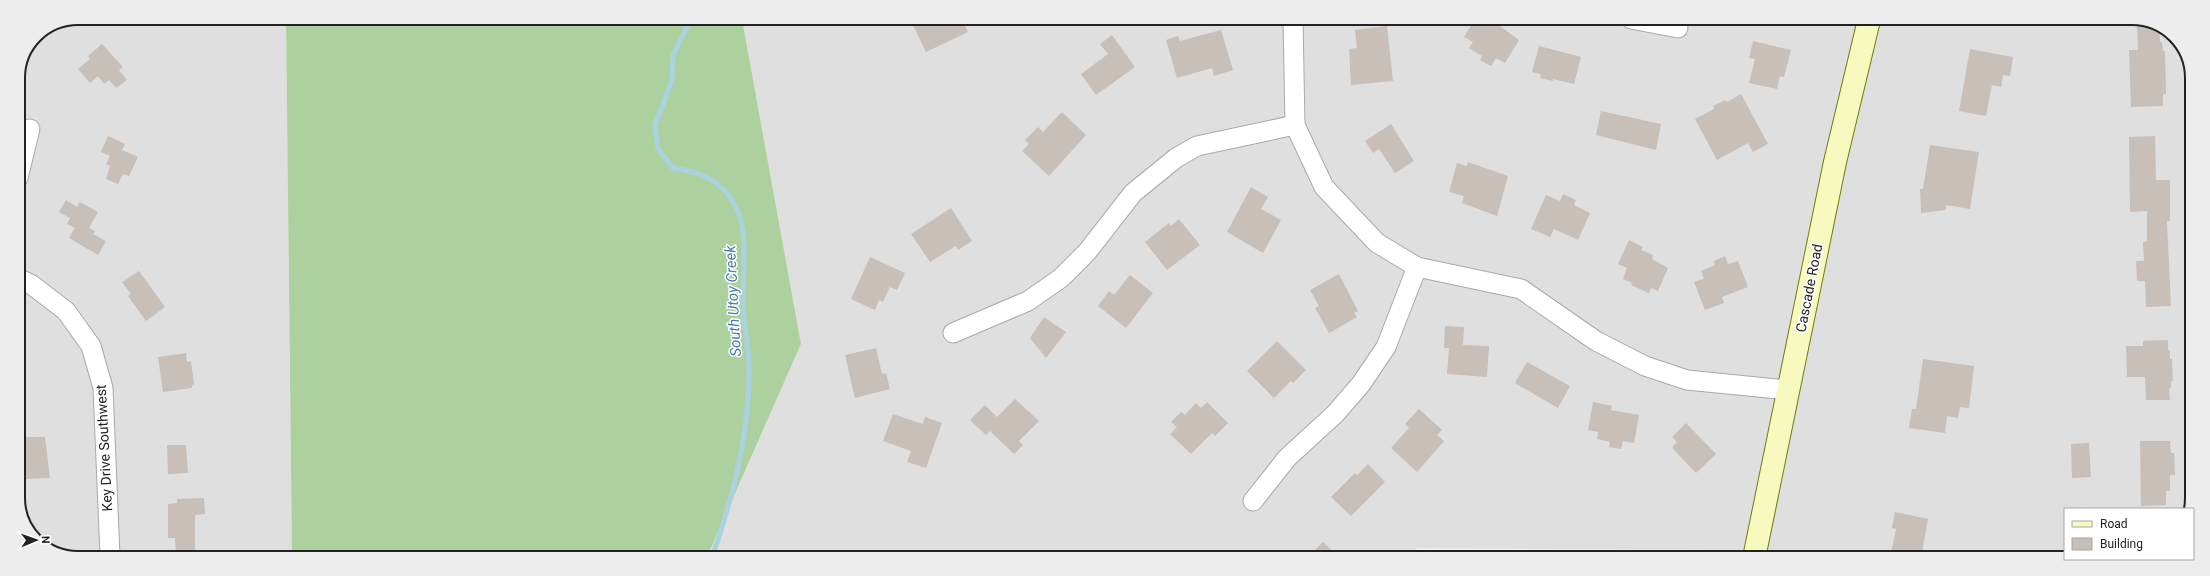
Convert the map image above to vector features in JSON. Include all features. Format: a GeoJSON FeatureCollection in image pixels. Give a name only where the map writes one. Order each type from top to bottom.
{"type":"FeatureCollection","features":[{"type":"Feature","properties":{"kind":"main road","name":"Cascade Road"},"geometry":{"type":"LineString","coordinates":[[1755,551],[1835,162],[1868,25]]}},
{"type":"Feature","properties":{"kind":"street"},"geometry":{"type":"LineString","coordinates":[[1293,25],[1295,126],[1324,187],[1377,243],[1416,266],[1521,288],[1596,341],[1645,366],[1687,380],[1788,390]]}},
{"type":"Feature","properties":{"kind":"street"},"geometry":{"type":"LineString","coordinates":[[1660,25],[1678,28]]}},
{"type":"Feature","properties":{"kind":"street"},"geometry":{"type":"LineString","coordinates":[[953,333],[1028,301],[1060,278],[1087,252],[1132,193],[1176,158],[1197,146],[1295,126]]}},
{"type":"Feature","properties":{"kind":"street"},"geometry":{"type":"LineString","coordinates":[[25,149],[30,129]]}},
{"type":"Feature","properties":{"kind":"street"},"geometry":{"type":"LineString","coordinates":[[1253,502],[1287,458],[1335,414],[1361,384],[1386,347],[1416,266]]}},
{"type":"Feature","properties":{"kind":"street","name":"Key Drive Southwest"},"geometry":{"type":"LineString","coordinates":[[25,282],[32,285],[66,311],[91,346],[103,388],[110,551]]}},
{"type":"Feature","properties":{"kind":"shaded area"},"geometry":{"type":"Polygon","coordinates":[[[78,25],[286,25],[292,551],[67,550],[56,546],[56,520],[29,519],[25,502],[26,67],[29,57],[40,40],[57,29],[78,25]]]}},
{"type":"Feature","properties":{"kind":"shaded area"},"geometry":{"type":"Polygon","coordinates":[[[743,25],[2132,25],[2143,26],[2159,32],[2172,43],[2181,57],[2185,74],[2184,508],[2064,508],[2064,551],[1755,551],[1417,548],[1415,551],[710,551],[801,344],[743,25]]]}},
{"type":"Feature","properties":{"kind":"green space"},"geometry":{"type":"Polygon","coordinates":[[[286,25],[743,25],[801,344],[710,551],[292,551],[286,25]]]}},
{"type":"Feature","properties":{"kind":"building"},"geometry":{"type":"Polygon","coordinates":[[[913,25],[965,25],[968,32],[926,52],[913,25]]]}},
{"type":"Feature","properties":{"kind":"building"},"geometry":{"type":"Polygon","coordinates":[[[1471,25],[1498,25],[1519,40],[1505,63],[1496,58],[1491,66],[1480,60],[1482,56],[1469,48],[1473,42],[1464,37],[1471,25]]]}},
{"type":"Feature","properties":{"kind":"building"},"geometry":{"type":"Polygon","coordinates":[[[2137,25],[2143,26],[2159,32],[2160,42],[2162,42],[2163,51],[2165,51],[2166,94],[2163,94],[2163,106],[2131,107],[2129,50],[2138,50],[2137,25]]]}},
{"type":"Feature","properties":{"kind":"building"},"geometry":{"type":"Polygon","coordinates":[[[1387,26],[1393,81],[1351,85],[1349,49],[1357,48],[1355,30],[1387,26]]]}},
{"type":"Feature","properties":{"kind":"building"},"geometry":{"type":"Polygon","coordinates":[[[1221,30],[1233,70],[1214,76],[1212,68],[1177,78],[1166,40],[1178,36],[1180,41],[1221,30]]]}},
{"type":"Feature","properties":{"kind":"building"},"geometry":{"type":"Polygon","coordinates":[[[1112,35],[1135,67],[1096,95],[1081,74],[1108,54],[1100,44],[1112,35]]]}},
{"type":"Feature","properties":{"kind":"building"},"geometry":{"type":"Polygon","coordinates":[[[1753,41],[1791,50],[1784,77],[1780,76],[1777,89],[1749,83],[1755,59],[1749,58],[1753,41]]]}},
{"type":"Feature","properties":{"kind":"building"},"geometry":{"type":"Polygon","coordinates":[[[102,44],[123,67],[119,70],[127,80],[116,88],[109,80],[104,84],[98,76],[90,83],[78,69],[90,59],[88,56],[102,44]]]}},
{"type":"Feature","properties":{"kind":"building"},"geometry":{"type":"Polygon","coordinates":[[[1539,46],[1581,57],[1574,84],[1553,79],[1553,81],[1540,78],[1541,74],[1532,72],[1539,46]]]}},
{"type":"Feature","properties":{"kind":"building"},"geometry":{"type":"Polygon","coordinates":[[[1970,49],[2013,57],[2010,76],[2003,75],[2001,87],[1992,85],[1986,116],[1959,111],[1970,49]]]}},
{"type":"Feature","properties":{"kind":"building"},"geometry":{"type":"Polygon","coordinates":[[[1741,94],[1768,144],[1753,152],[1748,143],[1717,160],[1695,119],[1714,109],[1713,106],[1725,100],[1727,102],[1741,94]]]}},
{"type":"Feature","properties":{"kind":"building"},"geometry":{"type":"Polygon","coordinates":[[[1601,111],[1661,124],[1656,150],[1596,135],[1601,111]]]}},
{"type":"Feature","properties":{"kind":"building"},"geometry":{"type":"Polygon","coordinates":[[[1062,112],[1086,135],[1049,176],[1022,151],[1029,144],[1025,140],[1038,127],[1043,132],[1062,112]]]}},
{"type":"Feature","properties":{"kind":"building"},"geometry":{"type":"Polygon","coordinates":[[[1391,124],[1414,161],[1395,173],[1379,149],[1373,153],[1365,141],[1391,124]]]}},
{"type":"Feature","properties":{"kind":"building"},"geometry":{"type":"Polygon","coordinates":[[[108,136],[125,144],[122,150],[138,157],[129,176],[123,174],[118,184],[106,179],[110,166],[106,164],[110,156],[101,152],[108,136]]]}},
{"type":"Feature","properties":{"kind":"building"},"geometry":{"type":"Polygon","coordinates":[[[2155,136],[2156,180],[2170,180],[2170,221],[2167,221],[2171,306],[2146,307],[2145,281],[2137,281],[2136,261],[2144,261],[2143,242],[2147,241],[2147,211],[2130,212],[2129,137],[2155,136]]]}},
{"type":"Feature","properties":{"kind":"building"},"geometry":{"type":"Polygon","coordinates":[[[1930,145],[1979,152],[1970,209],[1946,205],[1946,210],[1921,213],[1920,189],[1923,189],[1930,145]]]}},
{"type":"Feature","properties":{"kind":"building"},"geometry":{"type":"Polygon","coordinates":[[[1468,162],[1508,176],[1497,216],[1462,203],[1464,196],[1449,192],[1457,163],[1467,166],[1468,162]]]}},
{"type":"Feature","properties":{"kind":"building"},"geometry":{"type":"Polygon","coordinates":[[[1251,187],[1268,197],[1261,209],[1281,220],[1263,253],[1227,232],[1251,187]]]}},
{"type":"Feature","properties":{"kind":"building"},"geometry":{"type":"Polygon","coordinates":[[[1563,194],[1576,200],[1574,205],[1590,213],[1578,240],[1554,229],[1550,237],[1531,229],[1546,195],[1560,201],[1563,194]]]}},
{"type":"Feature","properties":{"kind":"building"},"geometry":{"type":"Polygon","coordinates":[[[66,200],[77,207],[80,202],[98,212],[89,228],[95,231],[93,234],[106,241],[98,255],[69,238],[75,228],[67,224],[70,218],[59,212],[66,200]]]}},
{"type":"Feature","properties":{"kind":"building"},"geometry":{"type":"Polygon","coordinates":[[[951,208],[972,241],[958,250],[956,246],[930,262],[911,234],[951,208]]]}},
{"type":"Feature","properties":{"kind":"building"},"geometry":{"type":"Polygon","coordinates":[[[1179,219],[1200,245],[1167,270],[1145,242],[1169,223],[1171,226],[1179,219]]]}},
{"type":"Feature","properties":{"kind":"building"},"geometry":{"type":"Polygon","coordinates":[[[1629,240],[1643,247],[1641,250],[1653,255],[1652,259],[1668,268],[1658,291],[1651,288],[1649,293],[1631,285],[1632,283],[1623,279],[1627,268],[1618,264],[1629,240]]]}},
{"type":"Feature","properties":{"kind":"building"},"geometry":{"type":"Polygon","coordinates":[[[1725,256],[1728,264],[1738,261],[1748,287],[1722,297],[1724,303],[1705,310],[1694,282],[1704,279],[1701,271],[1715,265],[1714,261],[1725,256]]]}},
{"type":"Feature","properties":{"kind":"building"},"geometry":{"type":"Polygon","coordinates":[[[870,257],[905,273],[897,290],[890,287],[883,302],[879,300],[875,310],[851,299],[870,257]]]}},
{"type":"Feature","properties":{"kind":"building"},"geometry":{"type":"Polygon","coordinates":[[[139,271],[165,307],[146,321],[128,296],[131,294],[122,282],[139,271]]]}},
{"type":"Feature","properties":{"kind":"building"},"geometry":{"type":"Polygon","coordinates":[[[1339,274],[1358,311],[1354,313],[1357,317],[1329,333],[1315,308],[1319,306],[1310,290],[1339,274]]]}},
{"type":"Feature","properties":{"kind":"building"},"geometry":{"type":"Polygon","coordinates":[[[1130,275],[1153,293],[1126,328],[1098,306],[1109,291],[1114,295],[1130,275]]]}},
{"type":"Feature","properties":{"kind":"building"},"geometry":{"type":"Polygon","coordinates":[[[1044,317],[1066,332],[1046,358],[1030,338],[1044,317]]]}},
{"type":"Feature","properties":{"kind":"building"},"geometry":{"type":"Polygon","coordinates":[[[1445,326],[1464,327],[1463,345],[1489,346],[1487,377],[1447,374],[1449,348],[1444,348],[1445,326]]]}},
{"type":"Feature","properties":{"kind":"building"},"geometry":{"type":"Polygon","coordinates":[[[2168,340],[2168,350],[2170,350],[2170,359],[2172,359],[2173,381],[2171,381],[2171,388],[2169,388],[2170,400],[2146,400],[2145,377],[2127,377],[2126,346],[2143,346],[2143,341],[2168,340]]]}},
{"type":"Feature","properties":{"kind":"building"},"geometry":{"type":"Polygon","coordinates":[[[1277,341],[1306,370],[1293,383],[1291,381],[1274,398],[1247,371],[1277,341]]]}},
{"type":"Feature","properties":{"kind":"building"},"geometry":{"type":"Polygon","coordinates":[[[876,348],[882,374],[886,373],[890,389],[855,398],[845,355],[876,348]]]}},
{"type":"Feature","properties":{"kind":"building"},"geometry":{"type":"Polygon","coordinates":[[[186,353],[187,362],[191,361],[194,384],[192,385],[192,388],[163,392],[158,357],[186,353]]]}},
{"type":"Feature","properties":{"kind":"building"},"geometry":{"type":"Polygon","coordinates":[[[1923,359],[1974,366],[1969,408],[1960,407],[1958,418],[1947,416],[1945,433],[1909,428],[1912,409],[1916,409],[1923,359]]]}},
{"type":"Feature","properties":{"kind":"building"},"geometry":{"type":"Polygon","coordinates":[[[1527,362],[1570,386],[1558,408],[1515,383],[1527,362]]]}},
{"type":"Feature","properties":{"kind":"building"},"geometry":{"type":"Polygon","coordinates":[[[1015,399],[1039,421],[1019,441],[1023,445],[1014,454],[990,431],[986,435],[970,420],[985,405],[997,417],[1015,399]]]}},
{"type":"Feature","properties":{"kind":"building"},"geometry":{"type":"Polygon","coordinates":[[[1207,402],[1228,423],[1215,436],[1212,433],[1191,454],[1170,434],[1177,427],[1171,422],[1181,412],[1185,415],[1196,403],[1201,408],[1207,402]]]}},
{"type":"Feature","properties":{"kind":"building"},"geometry":{"type":"Polygon","coordinates":[[[1593,402],[1612,406],[1611,410],[1639,415],[1634,443],[1623,441],[1621,449],[1609,447],[1610,442],[1597,439],[1598,432],[1588,430],[1593,402]]]}},
{"type":"Feature","properties":{"kind":"building"},"geometry":{"type":"Polygon","coordinates":[[[1419,409],[1442,430],[1437,435],[1444,441],[1417,472],[1391,448],[1409,428],[1405,424],[1419,409]]]}},
{"type":"Feature","properties":{"kind":"building"},"geometry":{"type":"Polygon","coordinates":[[[893,414],[923,424],[925,417],[942,423],[926,468],[907,462],[911,451],[883,441],[893,414]]]}},
{"type":"Feature","properties":{"kind":"building"},"geometry":{"type":"Polygon","coordinates":[[[1686,423],[1716,454],[1696,473],[1673,449],[1673,446],[1677,442],[1672,437],[1686,423]]]}},
{"type":"Feature","properties":{"kind":"building"},"geometry":{"type":"Polygon","coordinates":[[[26,437],[45,437],[50,478],[25,479],[26,437]]]}},
{"type":"Feature","properties":{"kind":"building"},"geometry":{"type":"Polygon","coordinates":[[[2140,441],[2170,441],[2171,453],[2174,453],[2175,475],[2170,475],[2170,491],[2166,491],[2166,505],[2141,506],[2140,441]]]}},
{"type":"Feature","properties":{"kind":"building"},"geometry":{"type":"Polygon","coordinates":[[[2089,443],[2091,477],[2072,478],[2071,444],[2089,443]]]}},
{"type":"Feature","properties":{"kind":"building"},"geometry":{"type":"Polygon","coordinates":[[[167,445],[186,445],[188,473],[168,474],[167,445]]]}},
{"type":"Feature","properties":{"kind":"building"},"geometry":{"type":"Polygon","coordinates":[[[1368,464],[1385,482],[1351,516],[1331,497],[1355,473],[1357,475],[1368,464]]]}},
{"type":"Feature","properties":{"kind":"building"},"geometry":{"type":"Polygon","coordinates":[[[204,498],[205,514],[195,515],[195,551],[176,551],[175,538],[168,538],[168,504],[177,503],[177,499],[204,498]]]}},
{"type":"Feature","properties":{"kind":"building"},"geometry":{"type":"Polygon","coordinates":[[[1895,512],[1928,519],[1922,551],[1891,551],[1896,529],[1892,528],[1895,512]]]}},
{"type":"Feature","properties":{"kind":"building"},"geometry":{"type":"Polygon","coordinates":[[[1323,542],[1333,551],[1314,551],[1323,542]]]}},
{"type":"Feature","properties":{"kind":"waterway","name":"South Utoy Creek"},"geometry":{"type":"LineString","coordinates":[[687,25],[673,55],[672,80],[655,125],[658,149],[673,168],[692,172],[708,178],[722,188],[734,203],[739,213],[742,225],[744,249],[743,307],[749,364],[746,420],[743,443],[733,489],[714,551]]}}]}
